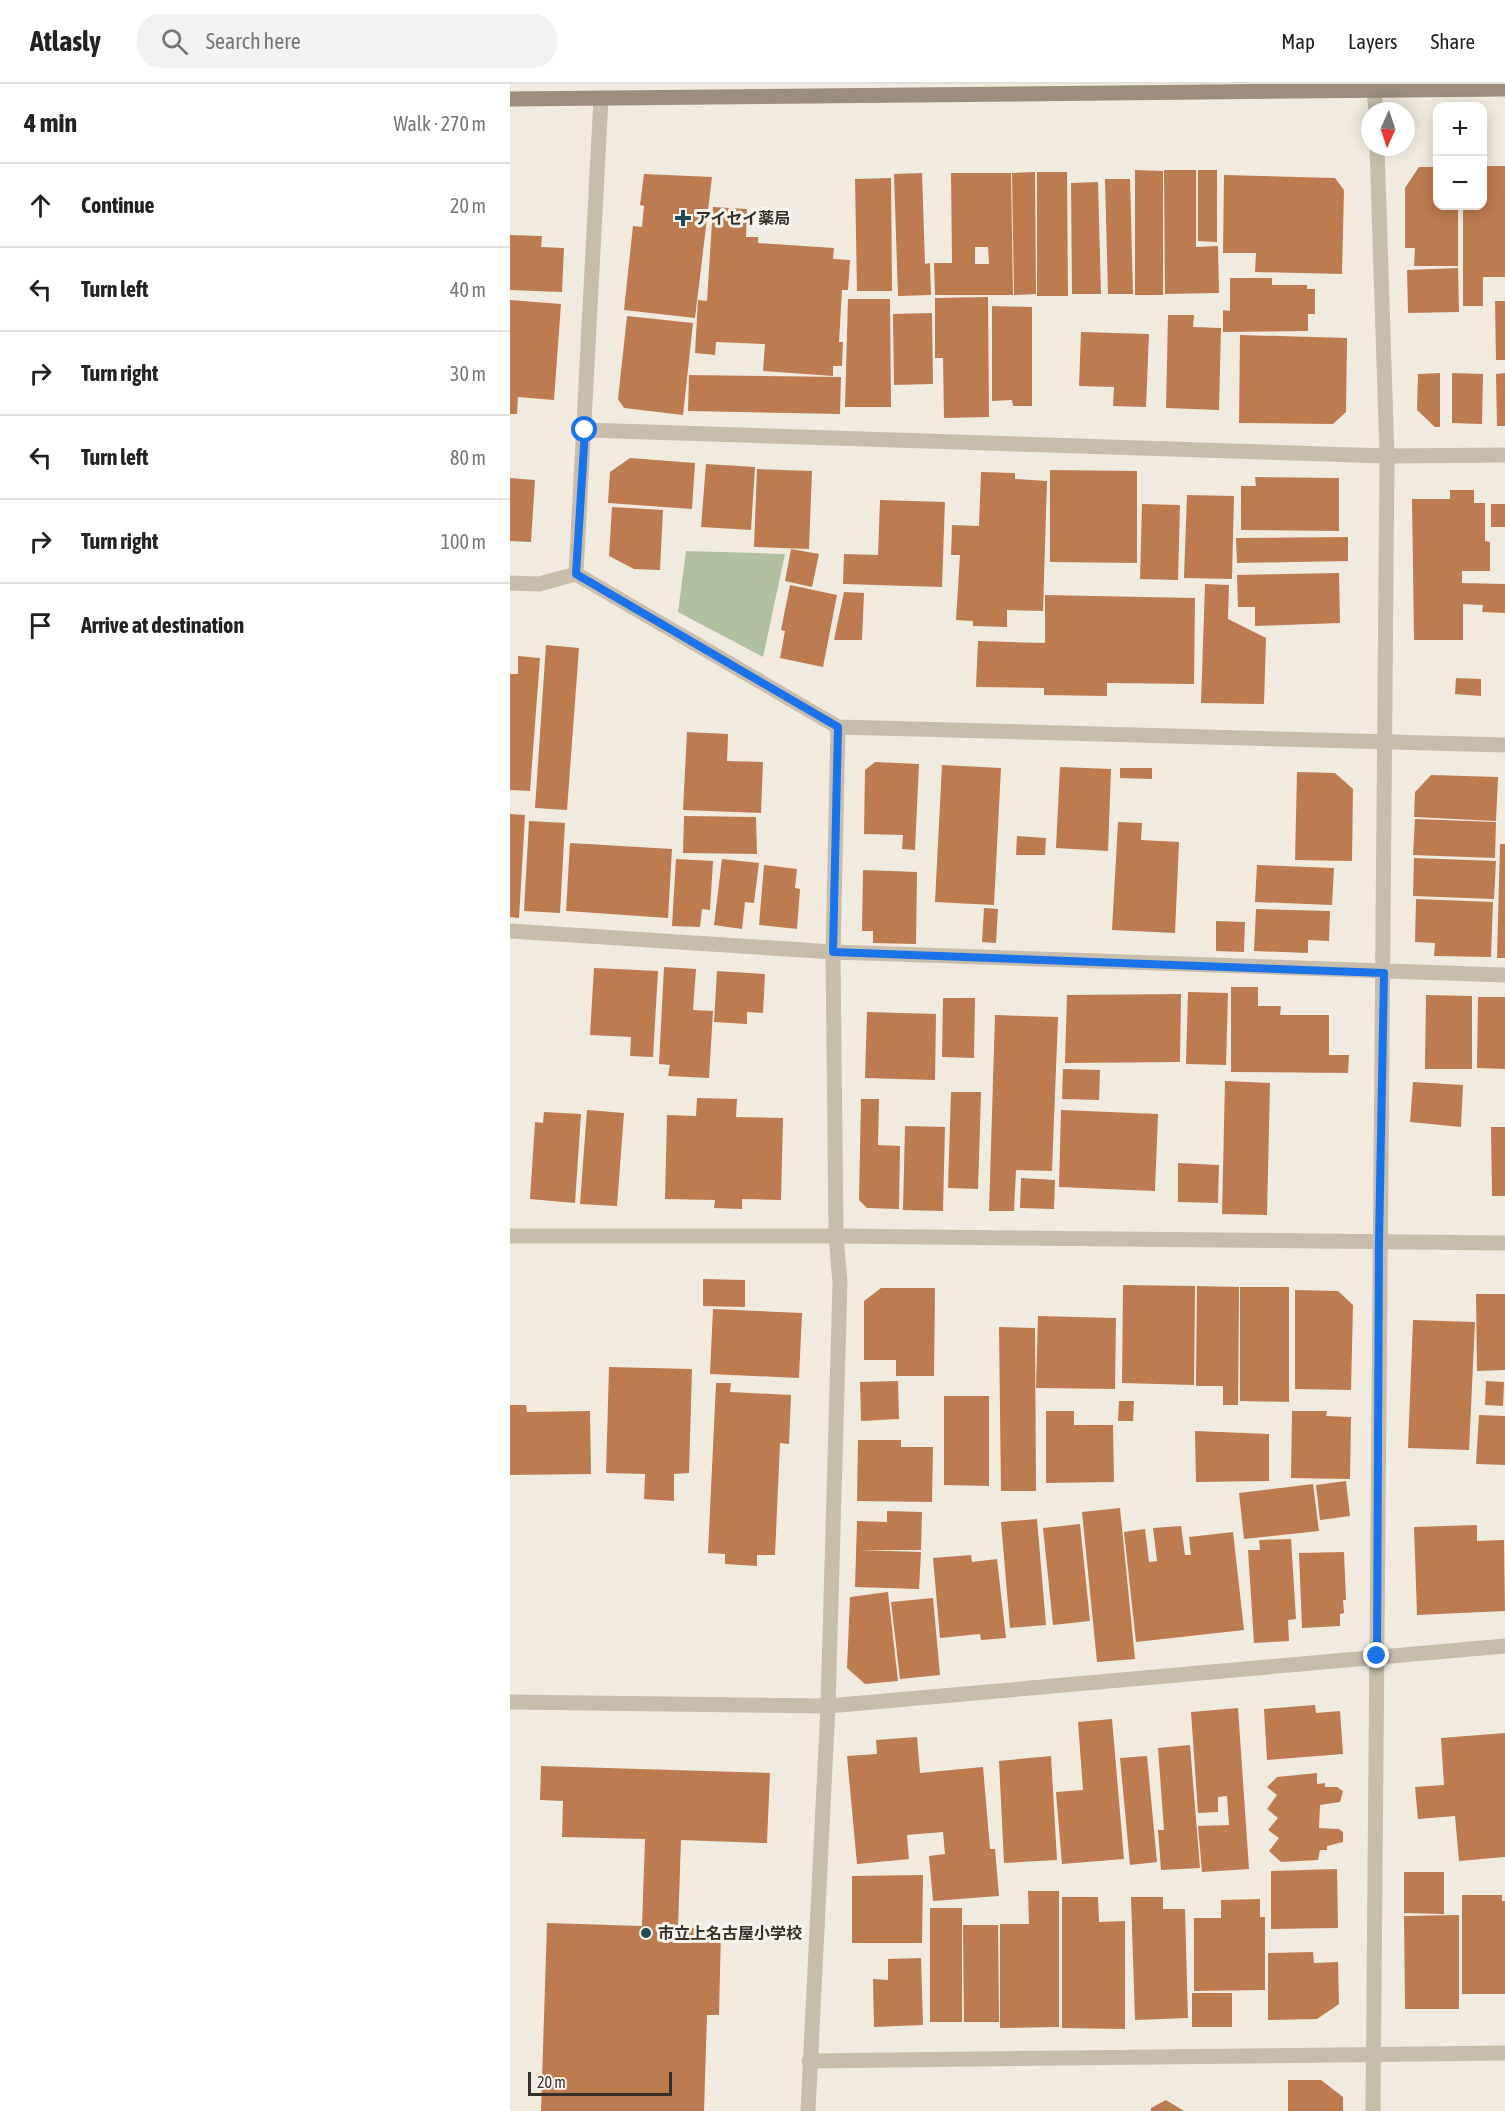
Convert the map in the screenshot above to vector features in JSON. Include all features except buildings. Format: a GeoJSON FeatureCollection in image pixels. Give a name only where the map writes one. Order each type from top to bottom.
{"type":"FeatureCollection","features":[{"type":"Feature","properties":{"kind":"street"},"geometry":{"type":"LineString","coordinates":[[510,99],[1374,86],[1505,89]]}},
{"type":"Feature","properties":{"kind":"street"},"geometry":{"type":"LineString","coordinates":[[1374,86],[1375,102]]}},
{"type":"Feature","properties":{"kind":"street"},"geometry":{"type":"LineString","coordinates":[[576,574],[601,98]]}},
{"type":"Feature","properties":{"kind":"street"},"geometry":{"type":"LineString","coordinates":[[1373,2111],[1387,456],[1377,156]]}},
{"type":"Feature","properties":{"kind":"street"},"geometry":{"type":"LineString","coordinates":[[585,430],[1387,456],[1505,455]]}},
{"type":"Feature","properties":{"kind":"street"},"geometry":{"type":"LineString","coordinates":[[510,583],[539,584],[576,574],[838,727],[1505,745]]}},
{"type":"Feature","properties":{"kind":"street"},"geometry":{"type":"LineString","coordinates":[[808,2111],[828,1706],[840,1282],[837,1236],[833,952],[838,727]]}},
{"type":"Feature","properties":{"kind":"street"},"geometry":{"type":"LineString","coordinates":[[510,931],[833,952],[1384,973],[1505,975]]}},
{"type":"Feature","properties":{"kind":"street"},"geometry":{"type":"LineString","coordinates":[[510,1236],[837,1236],[1505,1243]]}},
{"type":"Feature","properties":{"kind":"street"},"geometry":{"type":"LineString","coordinates":[[510,1702],[828,1706],[1505,1646]]}},
{"type":"Feature","properties":{"kind":"street"},"geometry":{"type":"LineString","coordinates":[[809,2061],[1505,2054]]}},
{"type":"Feature","properties":{"kind":"green space"},"geometry":{"type":"Polygon","coordinates":[[[686,551],[785,554],[763,657],[678,612],[686,551]]]}},
{"type":"Feature","properties":{"kind":"place","name":"アイセイ薬局"},"geometry":{"type":"Point","coordinates":[683,218]}},
{"type":"Feature","properties":{"kind":"place","name":"市立上名古屋小学校"},"geometry":{"type":"Point","coordinates":[646,1933]}},
{"type":"Feature","properties":{"kind":"route"},"geometry":{"type":"LineString","coordinates":[[585,430],[576,574],[838,727],[833,952],[1384,973],[1379,1242],[1377,1656]]}}]}
